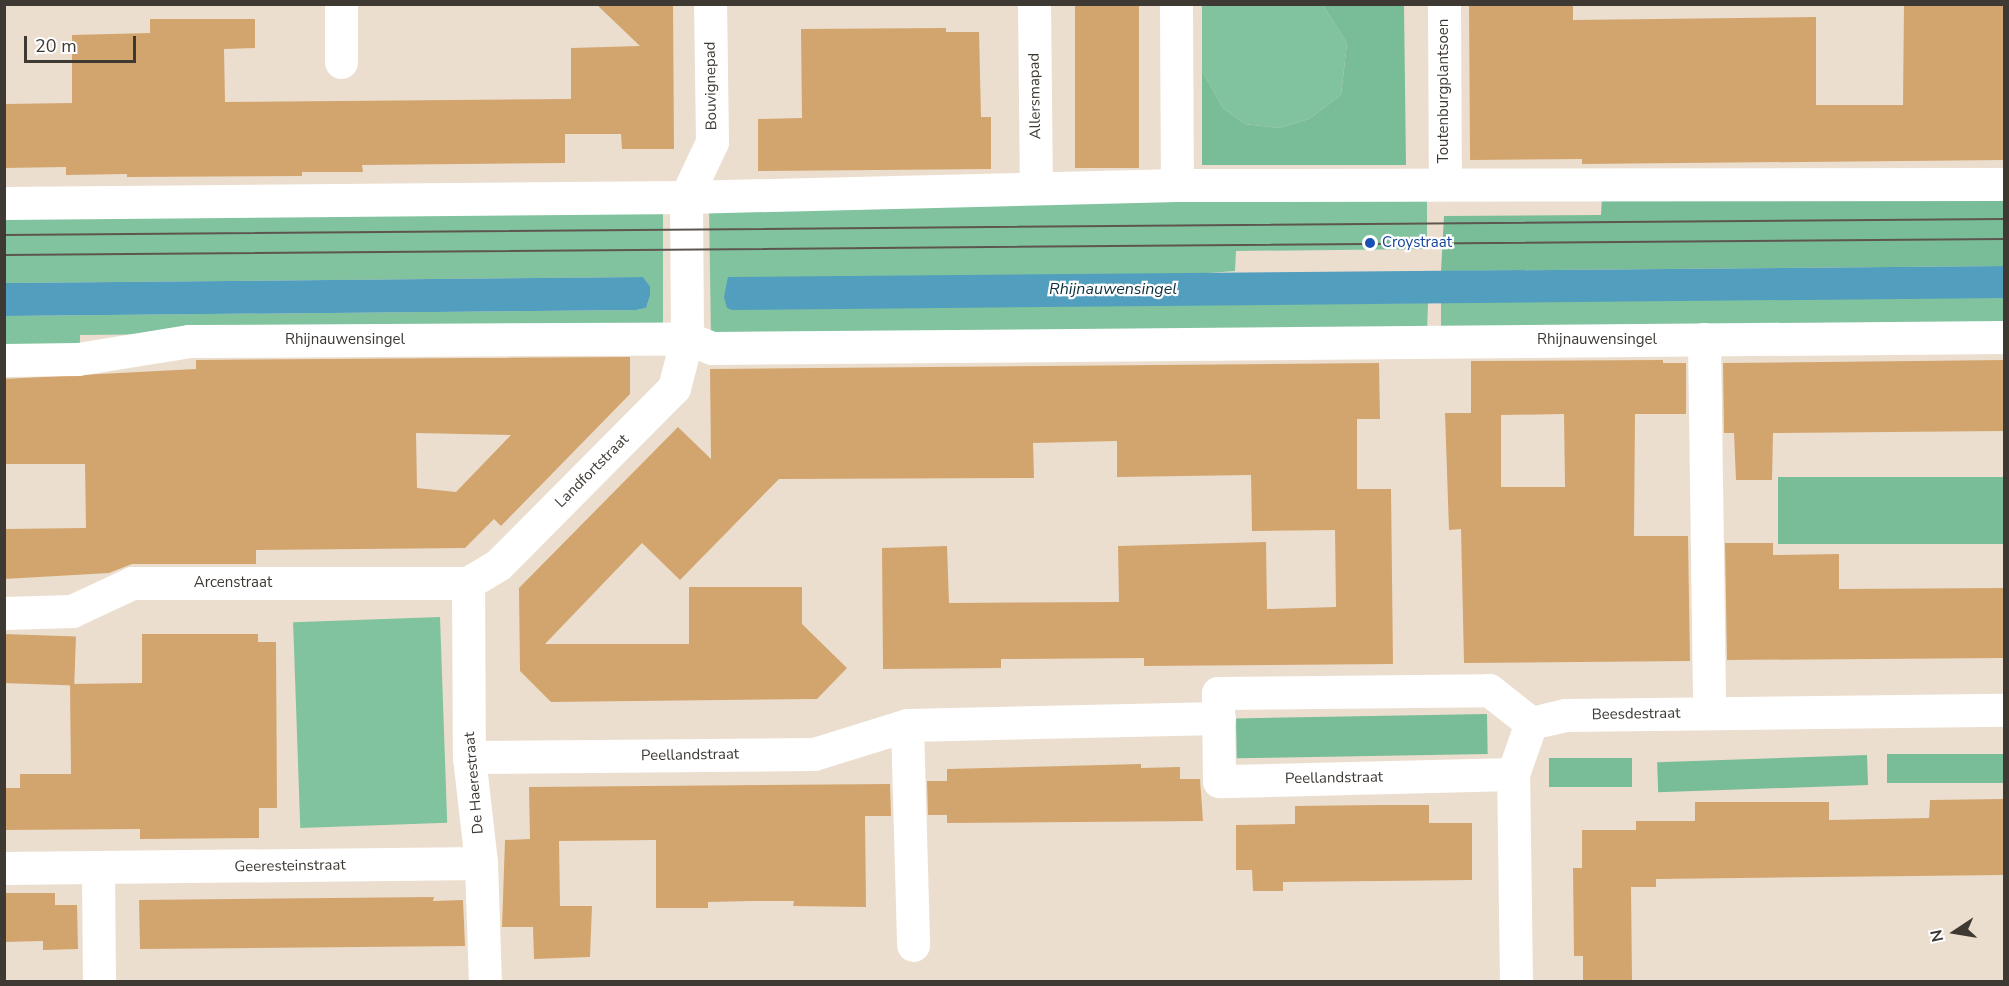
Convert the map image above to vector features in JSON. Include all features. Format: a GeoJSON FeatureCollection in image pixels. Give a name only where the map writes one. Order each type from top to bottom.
{"type":"FeatureCollection","features":[{"type":"Feature","properties":{"kind":"street"},"geometry":{"type":"LineString","coordinates":[[341,4],[341,62]]}},
{"type":"Feature","properties":{"kind":"street","name":"Bouvignepad"},"geometry":{"type":"LineString","coordinates":[[686,197],[712,142],[710,4]]}},
{"type":"Feature","properties":{"kind":"street","name":"Allersmapad"},"geometry":{"type":"LineString","coordinates":[[1034,4],[1036,187]]}},
{"type":"Feature","properties":{"kind":"street"},"geometry":{"type":"LineString","coordinates":[[1176,4],[1177,185]]}},
{"type":"Feature","properties":{"kind":"street","name":"Toutenburgplantsoen"},"geometry":{"type":"LineString","coordinates":[[1444,4],[1445,178]]}},
{"type":"Feature","properties":{"kind":"street"},"geometry":{"type":"LineString","coordinates":[[4,203],[686,197],[1177,185],[2004,184]]}},
{"type":"Feature","properties":{"kind":"street"},"geometry":{"type":"LineString","coordinates":[[686,197],[687,338]]}},
{"type":"Feature","properties":{"kind":"street","name":"Rhijnauwensingel"},"geometry":{"type":"LineString","coordinates":[[4,360],[78,359],[189,341],[687,338],[712,348],[2004,337]]}},
{"type":"Feature","properties":{"kind":"street","name":"Landfortstraat"},"geometry":{"type":"LineString","coordinates":[[468,583],[498,565],[674,388],[687,338]]}},
{"type":"Feature","properties":{"kind":"street"},"geometry":{"type":"LineString","coordinates":[[1704,339],[1709,713]]}},
{"type":"Feature","properties":{"kind":"street","name":"Arcenstraat"},"geometry":{"type":"LineString","coordinates":[[4,613],[72,611],[132,583],[468,583]]}},
{"type":"Feature","properties":{"kind":"street","name":"De Haerestraat"},"geometry":{"type":"LineString","coordinates":[[468,583],[469,757],[481,863],[485,981]]}},
{"type":"Feature","properties":{"kind":"street","name":"Peellandstraat"},"geometry":{"type":"LineString","coordinates":[[1513,774],[1218,781],[1218,693],[1489,690],[1531,723]]}},
{"type":"Feature","properties":{"kind":"street","name":"Beesdestraat"},"geometry":{"type":"LineString","coordinates":[[1531,723],[1565,715],[2004,710]]}},
{"type":"Feature","properties":{"kind":"street","name":"Peellandstraat"},"geometry":{"type":"LineString","coordinates":[[469,757],[814,754],[907,724],[1219,718]]}},
{"type":"Feature","properties":{"kind":"street"},"geometry":{"type":"LineString","coordinates":[[1516,981],[1513,774],[1531,723]]}},
{"type":"Feature","properties":{"kind":"street"},"geometry":{"type":"LineString","coordinates":[[907,724],[913,945]]}},
{"type":"Feature","properties":{"kind":"street","name":"Geeresteinstraat"},"geometry":{"type":"LineString","coordinates":[[4,868],[98,870],[481,863]]}},
{"type":"Feature","properties":{"kind":"street"},"geometry":{"type":"LineString","coordinates":[[98,870],[99,981]]}},
{"type":"Feature","properties":{"kind":"green space"},"geometry":{"type":"Polygon","coordinates":[[[1202,5],[1323,5],[1347,43],[1341,95],[1309,119],[1279,128],[1245,124],[1223,108],[1202,71],[1202,5]]]}},
{"type":"Feature","properties":{"kind":"green space"},"geometry":{"type":"Polygon","coordinates":[[[1323,5],[1404,5],[1406,165],[1202,165],[1202,71],[1223,108],[1245,124],[1279,128],[1309,119],[1341,95],[1347,43],[1323,5]]]}},
{"type":"Feature","properties":{"kind":"green space"},"geometry":{"type":"Polygon","coordinates":[[[2004,194],[2004,266],[1441,271],[1444,216],[1601,215],[1602,196],[2004,194]]]}},
{"type":"Feature","properties":{"kind":"green space"},"geometry":{"type":"Polygon","coordinates":[[[1427,197],[1427,249],[1236,251],[1235,271],[727,308],[1428,303],[1427,332],[711,338],[709,206],[1427,197]]]}},
{"type":"Feature","properties":{"kind":"green space"},"geometry":{"type":"Polygon","coordinates":[[[663,205],[663,329],[80,335],[80,349],[5,349],[4,316],[636,310],[646,308],[650,286],[643,277],[5,283],[5,210],[663,205]]]}},
{"type":"Feature","properties":{"kind":"green space"},"geometry":{"type":"Polygon","coordinates":[[[1441,298],[2004,298],[2004,329],[1441,329],[1441,298]]]}},
{"type":"Feature","properties":{"kind":"green space"},"geometry":{"type":"Polygon","coordinates":[[[1778,477],[2004,477],[2004,544],[1778,544],[1778,477]]]}},
{"type":"Feature","properties":{"kind":"green space"},"geometry":{"type":"Polygon","coordinates":[[[440,617],[447,823],[300,828],[293,622],[440,617]]]}},
{"type":"Feature","properties":{"kind":"green space"},"geometry":{"type":"Polygon","coordinates":[[[1487,714],[1488,754],[1237,758],[1236,718],[1487,714]]]}},
{"type":"Feature","properties":{"kind":"green space"},"geometry":{"type":"Polygon","coordinates":[[[1887,754],[2004,754],[2004,783],[1887,783],[1887,754]]]}},
{"type":"Feature","properties":{"kind":"green space"},"geometry":{"type":"Polygon","coordinates":[[[1867,755],[1868,785],[1658,792],[1657,762],[1867,755]]]}},
{"type":"Feature","properties":{"kind":"green space"},"geometry":{"type":"Polygon","coordinates":[[[1549,758],[1632,758],[1632,787],[1549,787],[1549,758]]]}},
{"type":"Feature","properties":{"kind":"water","name":"Rhijnauwensingel"},"geometry":{"type":"Polygon","coordinates":[[[2004,266],[2004,298],[732,310],[727,308],[724,297],[728,277],[2004,266]]]}},
{"type":"Feature","properties":{"kind":"water"},"geometry":{"type":"Polygon","coordinates":[[[643,277],[650,286],[650,296],[646,308],[636,310],[5,316],[5,283],[643,277]]]}},
{"type":"Feature","properties":{"kind":"building"},"geometry":{"type":"Polygon","coordinates":[[[596,4],[673,4],[674,149],[622,149],[621,134],[565,134],[565,163],[362,165],[363,172],[302,172],[302,176],[127,177],[127,174],[66,175],[66,167],[4,168],[4,104],[72,103],[72,35],[150,33],[150,19],[255,19],[255,48],[224,49],[225,102],[571,99],[571,48],[640,46],[596,4]]]}},
{"type":"Feature","properties":{"kind":"building"},"geometry":{"type":"Polygon","coordinates":[[[1075,4],[1139,4],[1139,168],[1075,168],[1075,4]]]}},
{"type":"Feature","properties":{"kind":"building"},"geometry":{"type":"Polygon","coordinates":[[[1469,4],[1573,6],[1573,20],[1816,17],[1816,105],[1903,105],[1904,4],[2004,4],[2004,160],[1582,164],[1582,159],[1470,160],[1469,4]]]}},
{"type":"Feature","properties":{"kind":"building"},"geometry":{"type":"Polygon","coordinates":[[[946,28],[946,32],[979,32],[981,117],[991,117],[991,169],[758,171],[758,119],[802,118],[801,29],[946,28]]]}},
{"type":"Feature","properties":{"kind":"building"},"geometry":{"type":"Polygon","coordinates":[[[630,357],[630,394],[501,526],[494,519],[465,548],[256,550],[256,564],[132,564],[109,573],[4,579],[4,529],[86,528],[85,464],[4,464],[4,379],[196,369],[196,360],[630,357]],[[416,433],[417,488],[456,492],[511,435],[416,433]]]}},
{"type":"Feature","properties":{"kind":"building"},"geometry":{"type":"Polygon","coordinates":[[[1663,360],[1663,363],[1686,363],[1686,414],[1635,414],[1634,536],[1688,536],[1690,661],[1464,663],[1461,529],[1449,530],[1445,413],[1471,413],[1471,361],[1663,360]],[[1564,414],[1501,415],[1501,487],[1565,487],[1564,414]]]}},
{"type":"Feature","properties":{"kind":"building"},"geometry":{"type":"Polygon","coordinates":[[[2004,360],[2004,431],[1773,433],[1772,480],[1736,480],[1734,433],[1724,433],[1723,363],[2004,360]]]}},
{"type":"Feature","properties":{"kind":"building"},"geometry":{"type":"Polygon","coordinates":[[[1379,363],[1380,419],[1357,419],[1357,489],[1391,489],[1393,664],[1144,666],[1144,658],[1001,659],[1001,668],[883,669],[882,548],[947,546],[949,603],[1119,602],[1118,546],[1266,542],[1267,609],[1336,607],[1335,530],[1252,531],[1251,475],[1117,477],[1117,441],[1033,443],[1034,478],[779,479],[680,580],[642,543],[545,644],[689,644],[689,587],[802,587],[802,624],[847,668],[817,699],[551,702],[520,671],[519,588],[678,427],[711,459],[710,369],[1379,363]]]}},
{"type":"Feature","properties":{"kind":"building"},"geometry":{"type":"Polygon","coordinates":[[[1725,543],[1773,543],[1773,555],[1839,554],[1839,589],[2004,588],[2004,658],[1727,660],[1725,543]]]}},
{"type":"Feature","properties":{"kind":"building"},"geometry":{"type":"Polygon","coordinates":[[[4,634],[76,637],[74,685],[4,683],[4,634]]]}},
{"type":"Feature","properties":{"kind":"building"},"geometry":{"type":"Polygon","coordinates":[[[142,634],[258,634],[258,642],[276,642],[277,808],[259,808],[259,838],[140,839],[140,829],[4,830],[4,788],[20,788],[20,774],[71,774],[70,684],[142,683],[142,634]]]}},
{"type":"Feature","properties":{"kind":"building"},"geometry":{"type":"Polygon","coordinates":[[[1141,764],[1141,768],[1180,767],[1180,779],[1200,779],[1203,821],[947,823],[947,815],[928,815],[927,781],[947,781],[947,769],[1141,764]]]}},
{"type":"Feature","properties":{"kind":"building"},"geometry":{"type":"Polygon","coordinates":[[[890,784],[891,816],[865,816],[866,907],[793,906],[794,901],[751,901],[708,902],[708,908],[656,908],[656,840],[559,841],[560,906],[592,906],[590,957],[534,959],[533,927],[502,927],[505,840],[530,839],[529,787],[890,784]]]}},
{"type":"Feature","properties":{"kind":"building"},"geometry":{"type":"Polygon","coordinates":[[[2004,799],[2004,875],[1656,879],[1656,887],[1631,887],[1632,981],[1583,981],[1583,956],[1574,956],[1573,868],[1582,868],[1582,830],[1636,830],[1636,821],[1695,821],[1695,802],[1829,802],[1829,820],[1929,818],[1930,800],[2004,799]]]}},
{"type":"Feature","properties":{"kind":"building"},"geometry":{"type":"Polygon","coordinates":[[[1429,805],[1429,823],[1472,823],[1472,880],[1283,882],[1283,891],[1253,891],[1252,870],[1236,870],[1236,825],[1295,824],[1295,806],[1429,805]]]}},
{"type":"Feature","properties":{"kind":"building"},"geometry":{"type":"Polygon","coordinates":[[[4,893],[55,893],[55,905],[77,905],[78,949],[43,950],[43,941],[4,942],[4,893]]]}},
{"type":"Feature","properties":{"kind":"building"},"geometry":{"type":"Polygon","coordinates":[[[434,897],[433,901],[463,900],[465,946],[140,949],[139,900],[434,897]]]}},
{"type":"Feature","properties":{"kind":"tram line"},"geometry":{"type":"LineString","coordinates":[[4,235],[2004,219]]}},
{"type":"Feature","properties":{"kind":"tram line"},"geometry":{"type":"LineString","coordinates":[[4,255],[2004,239]]}},
{"type":"Feature","properties":{"kind":"place","name":"Croystraat"},"geometry":{"type":"Point","coordinates":[1370,243]}}]}
